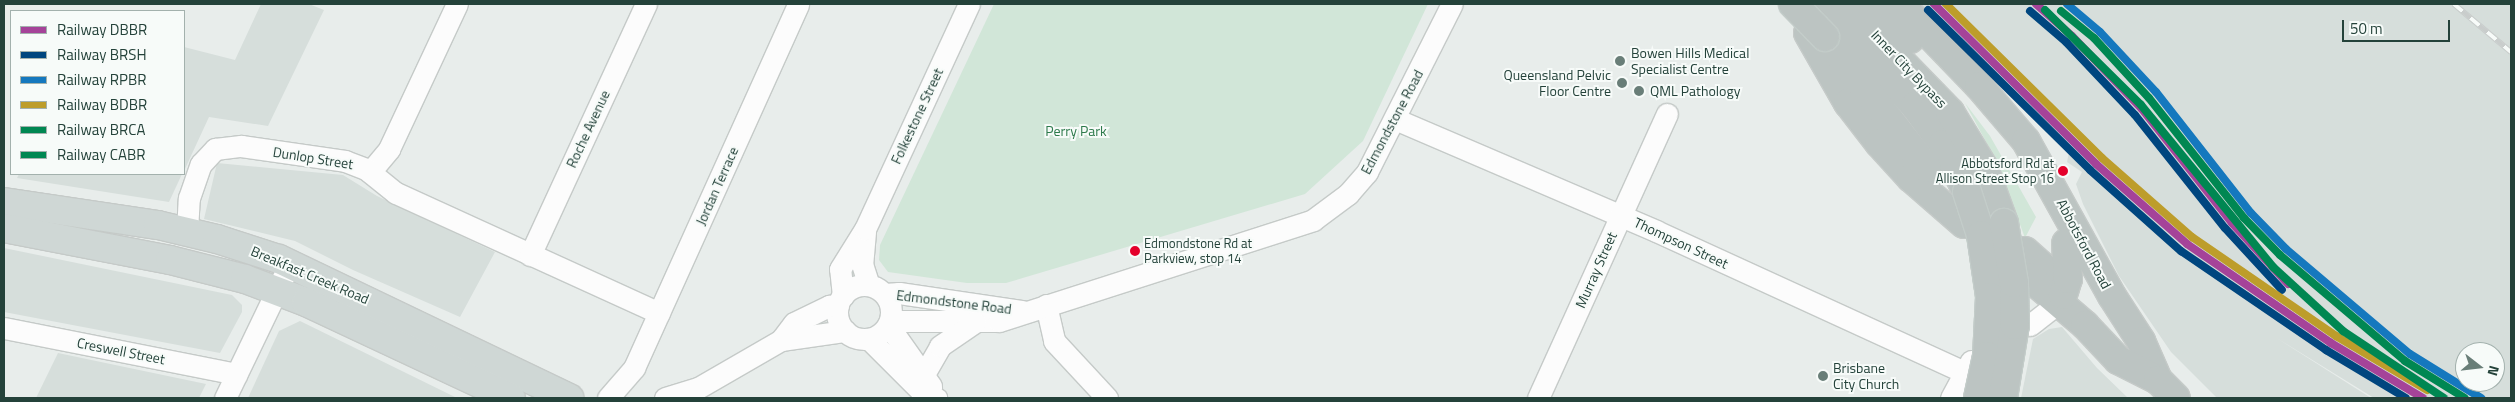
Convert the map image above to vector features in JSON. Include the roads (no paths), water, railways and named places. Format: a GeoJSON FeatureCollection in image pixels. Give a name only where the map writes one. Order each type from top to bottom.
{"type":"FeatureCollection","features":[{"type":"Feature","properties":{"kind":"highway"},"geometry":{"type":"LineString","coordinates":[[1793,4],[1817,35],[1850,65],[1915,156],[1959,192]]}},
{"type":"Feature","properties":{"kind":"highway","name":"Inner City Bypass"},"geometry":{"type":"LineString","coordinates":[[1820,4],[1915,106],[1944,144],[1959,192],[1982,235],[1990,297],[1987,356],[1978,398]]}},
{"type":"Feature","properties":{"kind":"highway","name":"Inner City Bypass"},"geometry":{"type":"LineString","coordinates":[[1845,4],[1950,112],[1984,168],[2004,223],[2014,283],[2015,325],[2003,398]]}},
{"type":"Feature","properties":{"kind":"highway"},"geometry":{"type":"LineString","coordinates":[[1873,4],[1991,124],[2025,170],[2095,296],[2122,313]]}},
{"type":"Feature","properties":{"kind":"highway","name":"Abbotsford Road"},"geometry":{"type":"LineString","coordinates":[[1900,4],[1979,86],[2026,141],[2122,313],[2167,389]]}},
{"type":"Feature","properties":{"kind":"highway"},"geometry":{"type":"LineString","coordinates":[[1817,35],[1848,103],[1879,143],[1911,178],[1964,224]]}},
{"type":"Feature","properties":{"kind":"highway"},"geometry":{"type":"LineString","coordinates":[[2062,294],[2066,243]]}},
{"type":"Feature","properties":{"kind":"highway"},"geometry":{"type":"LineString","coordinates":[[2029,271],[2062,294]]}},
{"type":"Feature","properties":{"kind":"highway","name":"Abbotsford Road"},"geometry":{"type":"LineString","coordinates":[[2062,294],[2093,315],[2099,339],[2118,360],[2167,389]]}},
{"type":"Feature","properties":{"kind":"main road","name":"Breakfast Creek Road"},"geometry":{"type":"LineString","coordinates":[[4,202],[188,232],[290,264],[568,398]]}},
{"type":"Feature","properties":{"kind":"main road","name":"Breakfast Creek Road"},"geometry":{"type":"LineString","coordinates":[[4,228],[179,262],[277,291],[306,302],[510,398]]}},
{"type":"Feature","properties":{"kind":"street","name":"Dunlop Street"},"geometry":{"type":"LineString","coordinates":[[188,232],[189,198],[201,164],[215,150],[241,146],[345,161],[370,172],[389,149],[457,4]]}},
{"type":"Feature","properties":{"kind":"street","name":"Roche Avenue"},"geometry":{"type":"LineString","coordinates":[[530,255],[646,4]]}},
{"type":"Feature","properties":{"kind":"street","name":"Jordan Terrace"},"geometry":{"type":"LineString","coordinates":[[608,398],[634,368],[798,4]]}},
{"type":"Feature","properties":{"kind":"street","name":"Folkestone Street"},"geometry":{"type":"LineString","coordinates":[[840,300],[840,269],[865,229],[970,4]]}},
{"type":"Feature","properties":{"kind":"street","name":"Edmondstone Road"},"geometry":{"type":"LineString","coordinates":[[889,323],[999,321],[1023,311],[1046,306],[1313,220],[1358,183],[1375,159],[1452,4]]}},
{"type":"Feature","properties":{"kind":"street","name":"Murray Street"},"geometry":{"type":"LineString","coordinates":[[1538,398],[1667,114]]}},
{"type":"Feature","properties":{"kind":"street","name":"Thompson Street"},"geometry":{"type":"LineString","coordinates":[[1394,119],[1968,365],[1951,398]]}},
{"type":"Feature","properties":{"kind":"street"},"geometry":{"type":"LineString","coordinates":[[370,172],[396,193],[659,313]]}},
{"type":"Feature","properties":{"kind":"street","name":"Folkestone Street"},"geometry":{"type":"LineString","coordinates":[[865,229],[862,264],[877,289]]}},
{"type":"Feature","properties":{"kind":"street"},"geometry":{"type":"LineString","coordinates":[[224,398],[238,374],[290,264]]}},
{"type":"Feature","properties":{"kind":"street"},"geometry":{"type":"LineString","coordinates":[[665,398],[695,393],[780,340],[794,323],[840,300],[854,287],[877,289],[891,307],[889,323],[883,332],[869,339]]}},
{"type":"Feature","properties":{"kind":"street","name":"Edmondstone Road"},"geometry":{"type":"LineString","coordinates":[[877,289],[1023,311]]}},
{"type":"Feature","properties":{"kind":"street"},"geometry":{"type":"LineString","coordinates":[[2030,325],[2062,294]]}},
{"type":"Feature","properties":{"kind":"street"},"geometry":{"type":"LineString","coordinates":[[840,300],[837,314],[845,331],[852,336],[869,339],[921,391],[937,398]]}},
{"type":"Feature","properties":{"kind":"street"},"geometry":{"type":"LineString","coordinates":[[1046,306],[1048,326],[1058,347],[1107,398]]}},
{"type":"Feature","properties":{"kind":"street"},"geometry":{"type":"LineString","coordinates":[[923,376],[940,346],[975,322]]}},
{"type":"Feature","properties":{"kind":"street"},"geometry":{"type":"LineString","coordinates":[[889,323],[937,398]]}},
{"type":"Feature","properties":{"kind":"street","name":"Creswell Street"},"geometry":{"type":"LineString","coordinates":[[4,328],[238,374]]}},
{"type":"Feature","properties":{"kind":"street"},"geometry":{"type":"LineString","coordinates":[[780,340],[845,331]]}},
{"type":"Feature","properties":{"kind":"street"},"geometry":{"type":"LineString","coordinates":[[595,398],[608,398]]}},
{"type":"Feature","properties":{"kind":"railway"},"geometry":{"type":"LineString","coordinates":[[2454,4],[2511,52]]}},
{"type":"Feature","properties":{"kind":"rail line","name":"DBBR"},"geometry":{"type":"LineString","coordinates":[[1934,4],[2096,164],[2187,244],[2331,343],[2423,398]]}},
{"type":"Feature","properties":{"kind":"rail line","name":"BDBR"},"geometry":{"type":"LineString","coordinates":[[1946,4],[2102,158],[2192,237],[2336,336],[2427,390]]}},
{"type":"Feature","properties":{"kind":"rail line","name":"DBBR"},"geometry":{"type":"LineString","coordinates":[[2036,4],[2072,36],[2142,109],[2232,223],[2288,284]]}},
{"type":"Feature","properties":{"kind":"rail line","name":"RPBR"},"geometry":{"type":"LineString","coordinates":[[2067,4],[2100,32],[2156,92],[2251,213],[2286,249],[2410,354],[2481,398]]}},
{"type":"Feature","properties":{"kind":"rail line","name":"BRSH"},"geometry":{"type":"LineString","coordinates":[[1928,10],[2090,170],[2181,251],[2326,350],[2406,398]]}},
{"type":"Feature","properties":{"kind":"rail line","name":"CABR"},"geometry":{"type":"LineString","coordinates":[[2045,10],[2141,105],[2273,267],[2343,331],[2444,398]]}},
{"type":"Feature","properties":{"kind":"rail line","name":"BRSH"},"geometry":{"type":"LineString","coordinates":[[2030,11],[2066,42],[2135,115],[2225,228],[2282,290]]}},
{"type":"Feature","properties":{"kind":"rail line","name":"BRCA"},"geometry":{"type":"LineString","coordinates":[[2061,11],[2094,38],[2149,98],[2244,218],[2280,255],[2405,361],[2465,398]]}},
{"type":"Feature","properties":{"kind":"place","name":"Bowen Hills Medical Specialist Centre"},"geometry":{"type":"Point","coordinates":[1620,61]}},
{"type":"Feature","properties":{"kind":"place","name":"Queensland Pelvic Floor Centre"},"geometry":{"type":"Point","coordinates":[1622,83]}},
{"type":"Feature","properties":{"kind":"place","name":"QML Pathology"},"geometry":{"type":"Point","coordinates":[1639,91]}},
{"type":"Feature","properties":{"kind":"place","name":"Abbotsford Rd at Allison Street Stop 16"},"geometry":{"type":"Point","coordinates":[2063,171]}},
{"type":"Feature","properties":{"kind":"place","name":"Edmondstone Rd at Parkview, stop 14"},"geometry":{"type":"Point","coordinates":[1135,251]}},
{"type":"Feature","properties":{"kind":"place","name":"Brisbane City Church"},"geometry":{"type":"Point","coordinates":[1823,376]}},
{"type":"Feature","properties":{"kind":"park label","name":"Perry Park"},"geometry":{"type":"Point","coordinates":[1076,131]}}]}
